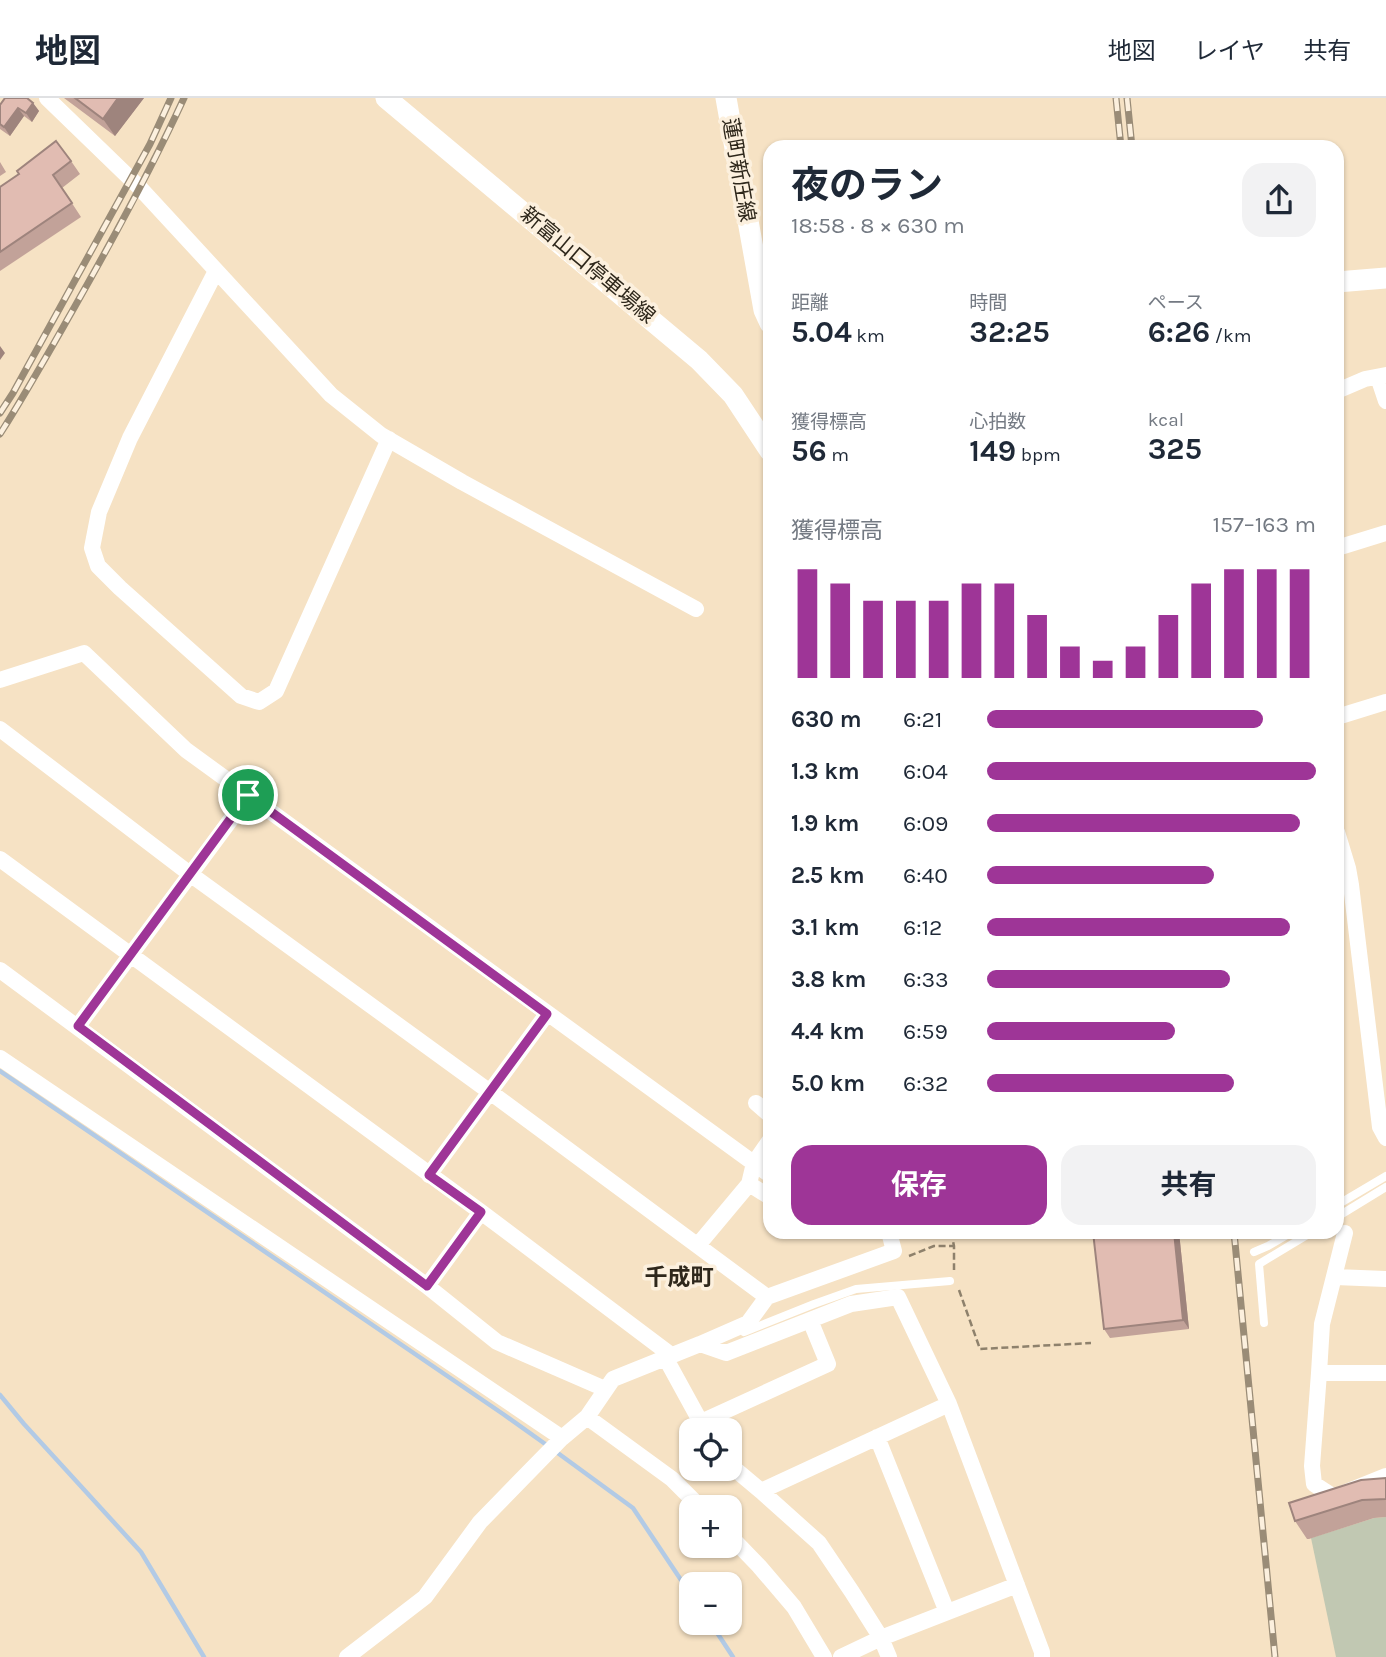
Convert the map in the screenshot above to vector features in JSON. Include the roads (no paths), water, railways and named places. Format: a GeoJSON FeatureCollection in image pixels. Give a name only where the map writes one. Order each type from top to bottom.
{"type":"FeatureCollection","features":[{"type":"Feature","properties":{"kind":"main road","name":"新富山口停車場線"},"geometry":{"type":"LineString","coordinates":[[386,98],[699,360],[733,395],[763,440]]}},
{"type":"Feature","properties":{"kind":"main road","name":"蓮町新庄線"},"geometry":{"type":"LineString","coordinates":[[726,98],[763,304]]}},
{"type":"Feature","properties":{"kind":"main road"},"geometry":{"type":"LineString","coordinates":[[1344,281],[1386,278]]}},
{"type":"Feature","properties":{"kind":"street"},"geometry":{"type":"LineString","coordinates":[[47,98],[139,188],[331,395],[381,435],[696,609]]}},
{"type":"Feature","properties":{"kind":"street"},"geometry":{"type":"LineString","coordinates":[[216,271],[130,438],[99,512],[92,548],[98,566],[120,588],[241,696],[260,702],[276,691],[389,439]]}},
{"type":"Feature","properties":{"kind":"street"},"geometry":{"type":"LineString","coordinates":[[1344,388],[1365,379],[1382,376],[1386,401]]}},
{"type":"Feature","properties":{"kind":"street"},"geometry":{"type":"LineString","coordinates":[[1344,546],[1386,533]]}},
{"type":"Feature","properties":{"kind":"street"},"geometry":{"type":"LineString","coordinates":[[0,680],[84,653],[186,750],[763,1170]]}},
{"type":"Feature","properties":{"kind":"street"},"geometry":{"type":"LineString","coordinates":[[1344,715],[1386,702]]}},
{"type":"Feature","properties":{"kind":"street"},"geometry":{"type":"LineString","coordinates":[[0,729],[190,874],[490,1091],[767,1297]]}},
{"type":"Feature","properties":{"kind":"street"},"geometry":{"type":"LineString","coordinates":[[78,1026],[248,795]]}},
{"type":"Feature","properties":{"kind":"street"},"geometry":{"type":"LineString","coordinates":[[1344,855],[1351,885],[1380,1128],[1386,1138]]}},
{"type":"Feature","properties":{"kind":"street"},"geometry":{"type":"LineString","coordinates":[[0,859],[481,1212],[668,1356],[699,1418]]}},
{"type":"Feature","properties":{"kind":"street"},"geometry":{"type":"LineString","coordinates":[[0,970],[427,1286],[497,1342],[605,1389]]}},
{"type":"Feature","properties":{"kind":"street"},"geometry":{"type":"LineString","coordinates":[[429,1175],[547,1014]]}},
{"type":"Feature","properties":{"kind":"street"},"geometry":{"type":"LineString","coordinates":[[0,1058],[562,1438]]}},
{"type":"Feature","properties":{"kind":"street"},"geometry":{"type":"LineString","coordinates":[[756,1103],[763,1109]]}},
{"type":"Feature","properties":{"kind":"street"},"geometry":{"type":"LineString","coordinates":[[698,1245],[749,1184],[754,1163],[763,1150]]}},
{"type":"Feature","properties":{"kind":"street"},"geometry":{"type":"LineString","coordinates":[[749,1184],[763,1193]]}},
{"type":"Feature","properties":{"kind":"street"},"geometry":{"type":"LineString","coordinates":[[427,1286],[481,1212]]}},
{"type":"Feature","properties":{"kind":"street"},"geometry":{"type":"LineString","coordinates":[[1344,1237],[1345,1233]]}},
{"type":"Feature","properties":{"kind":"street"},"geometry":{"type":"LineString","coordinates":[[347,1657],[425,1597],[480,1522],[562,1438],[587,1417],[613,1379],[668,1356],[704,1345],[748,1323],[767,1297],[894,1251],[891,1239]]}},
{"type":"Feature","properties":{"kind":"street"},"geometry":{"type":"LineString","coordinates":[[1344,1239],[1322,1324],[1312,1466],[1314,1484],[1334,1497],[1386,1476]]}},
{"type":"Feature","properties":{"kind":"street"},"geometry":{"type":"LineString","coordinates":[[1335,1277],[1386,1279]]}},
{"type":"Feature","properties":{"kind":"street"},"geometry":{"type":"LineString","coordinates":[[704,1345],[726,1353],[851,1304],[898,1297],[949,1404],[1042,1657]]}},
{"type":"Feature","properties":{"kind":"street"},"geometry":{"type":"LineString","coordinates":[[719,1418],[828,1364],[810,1320]]}},
{"type":"Feature","properties":{"kind":"street"},"geometry":{"type":"LineString","coordinates":[[1319,1373],[1386,1373]]}},
{"type":"Feature","properties":{"kind":"street"},"geometry":{"type":"LineString","coordinates":[[761,1491],[949,1404]]}},
{"type":"Feature","properties":{"kind":"street"},"geometry":{"type":"LineString","coordinates":[[587,1417],[672,1479],[688,1495]]}},
{"type":"Feature","properties":{"kind":"street"},"geometry":{"type":"LineString","coordinates":[[877,1437],[947,1612]]}},
{"type":"Feature","properties":{"kind":"street"},"geometry":{"type":"LineString","coordinates":[[742,1475],[818,1543],[881,1638],[889,1657]]}},
{"type":"Feature","properties":{"kind":"street"},"geometry":{"type":"LineString","coordinates":[[742,1548],[794,1607],[824,1657]]}},
{"type":"Feature","properties":{"kind":"street"},"geometry":{"type":"LineString","coordinates":[[841,1657],[881,1638],[1017,1585]]}},
{"type":"Feature","properties":{"kind":"lane"},"geometry":{"type":"LineString","coordinates":[[1344,1201],[1386,1176]]}},
{"type":"Feature","properties":{"kind":"lane"},"geometry":{"type":"LineString","coordinates":[[1344,1213],[1386,1187]]}},
{"type":"Feature","properties":{"kind":"lane"},"geometry":{"type":"LineString","coordinates":[[1254,1252],[1280,1239]]}},
{"type":"Feature","properties":{"kind":"lane"},"geometry":{"type":"LineString","coordinates":[[1264,1323],[1259,1264],[1300,1239]]}},
{"type":"Feature","properties":{"kind":"lane"},"geometry":{"type":"LineString","coordinates":[[704,1345],[856,1289],[950,1281]]}},
{"type":"Feature","properties":{"kind":"waterway"},"geometry":{"type":"LineString","coordinates":[[0,1071],[548,1446]]}},
{"type":"Feature","properties":{"kind":"waterway"},"geometry":{"type":"LineString","coordinates":[[0,1395],[141,1552],[204,1657]]}},
{"type":"Feature","properties":{"kind":"waterway"},"geometry":{"type":"LineString","coordinates":[[555,1451],[633,1508],[679,1577]]}},
{"type":"Feature","properties":{"kind":"waterway"},"geometry":{"type":"LineString","coordinates":[[719,1635],[733,1657]]}},
{"type":"Feature","properties":{"kind":"railway"},"geometry":{"type":"LineString","coordinates":[[0,413],[150,144],[171,98]]}},
{"type":"Feature","properties":{"kind":"railway"},"geometry":{"type":"LineString","coordinates":[[0,434],[117,230],[184,98]]}},
{"type":"Feature","properties":{"kind":"railway"},"geometry":{"type":"LineString","coordinates":[[1116,98],[1120,140]]}},
{"type":"Feature","properties":{"kind":"railway"},"geometry":{"type":"LineString","coordinates":[[1127,98],[1131,140]]}},
{"type":"Feature","properties":{"kind":"railway"},"geometry":{"type":"LineString","coordinates":[[1235,1239],[1275,1657]]}},
{"type":"Feature","properties":{"kind":"district","name":"千成町"},"geometry":{"type":"Point","coordinates":[679,1277]}}]}
